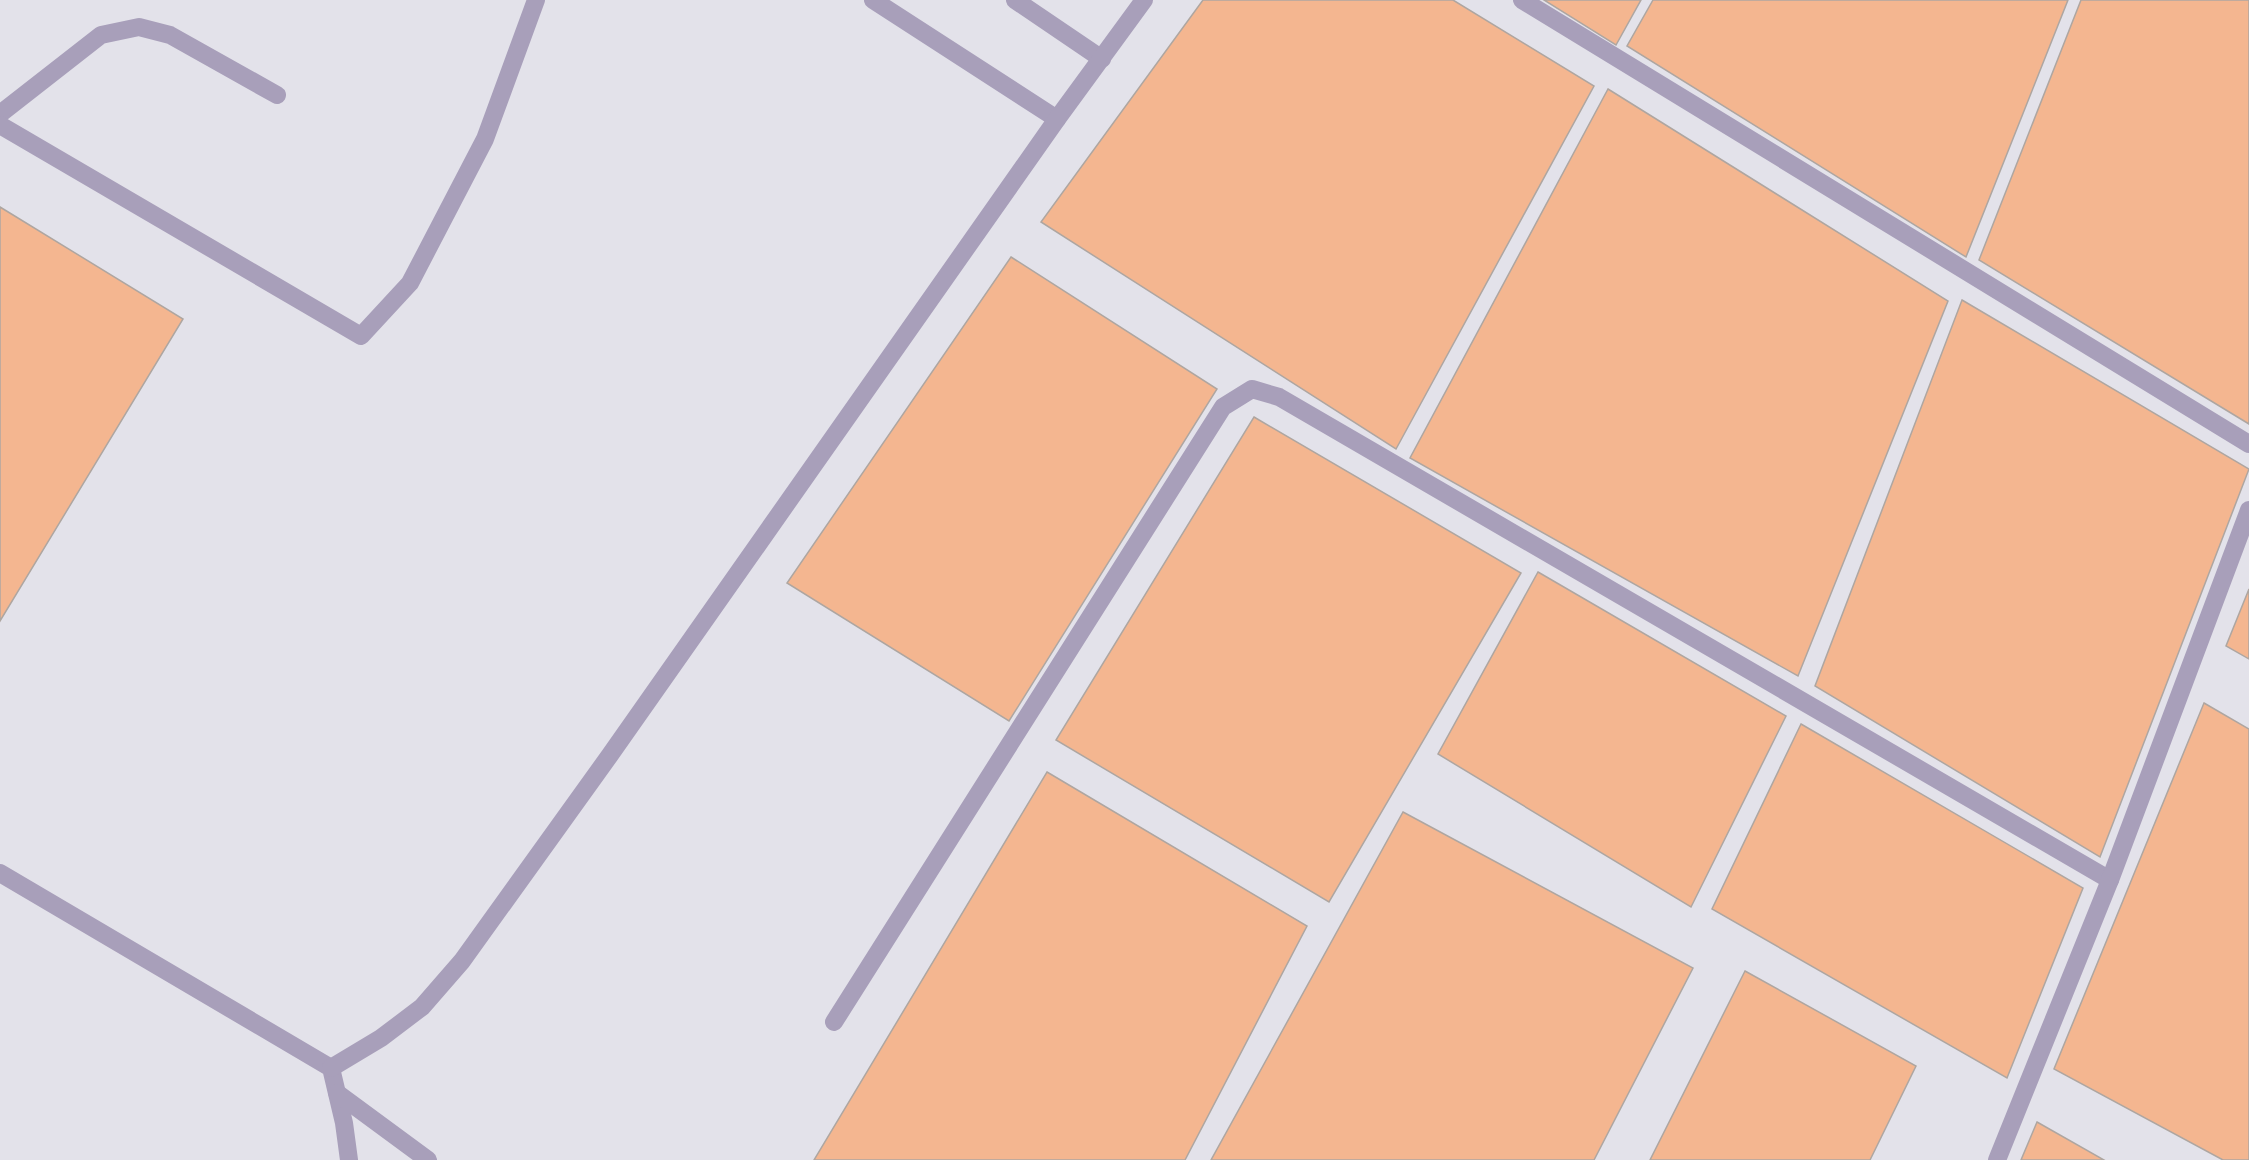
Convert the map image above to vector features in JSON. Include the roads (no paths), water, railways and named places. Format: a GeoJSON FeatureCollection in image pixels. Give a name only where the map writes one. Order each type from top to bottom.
{"type":"FeatureCollection","features":[{"type":"Feature","properties":{"kind":"street"},"geometry":{"type":"LineString","coordinates":[[0,125],[361,336],[410,283],[427,252],[485,139],[536,0]]}},
{"type":"Feature","properties":{"kind":"street"},"geometry":{"type":"LineString","coordinates":[[873,0],[1057,119]]}},
{"type":"Feature","properties":{"kind":"street"},"geometry":{"type":"LineString","coordinates":[[1015,0],[1102,58]]}},
{"type":"Feature","properties":{"kind":"street"},"geometry":{"type":"LineString","coordinates":[[331,1068],[381,1038],[422,1007],[462,961],[610,755],[1057,119],[1144,0]]}},
{"type":"Feature","properties":{"kind":"street"},"geometry":{"type":"LineString","coordinates":[[1522,0],[2249,444]]}},
{"type":"Feature","properties":{"kind":"street"},"geometry":{"type":"LineString","coordinates":[[0,114],[101,35],[139,27],[170,35],[277,95]]}},
{"type":"Feature","properties":{"kind":"street"},"geometry":{"type":"LineString","coordinates":[[834,1022],[1223,407],[1252,389],[1279,397],[2110,880]]}},
{"type":"Feature","properties":{"kind":"street"},"geometry":{"type":"LineString","coordinates":[[1996,1160],[2110,880],[2249,510]]}},
{"type":"Feature","properties":{"kind":"street"},"geometry":{"type":"LineString","coordinates":[[0,873],[331,1068],[349,1160]]}},
{"type":"Feature","properties":{"kind":"street"},"geometry":{"type":"LineString","coordinates":[[337,1094],[428,1160]]}}]}
